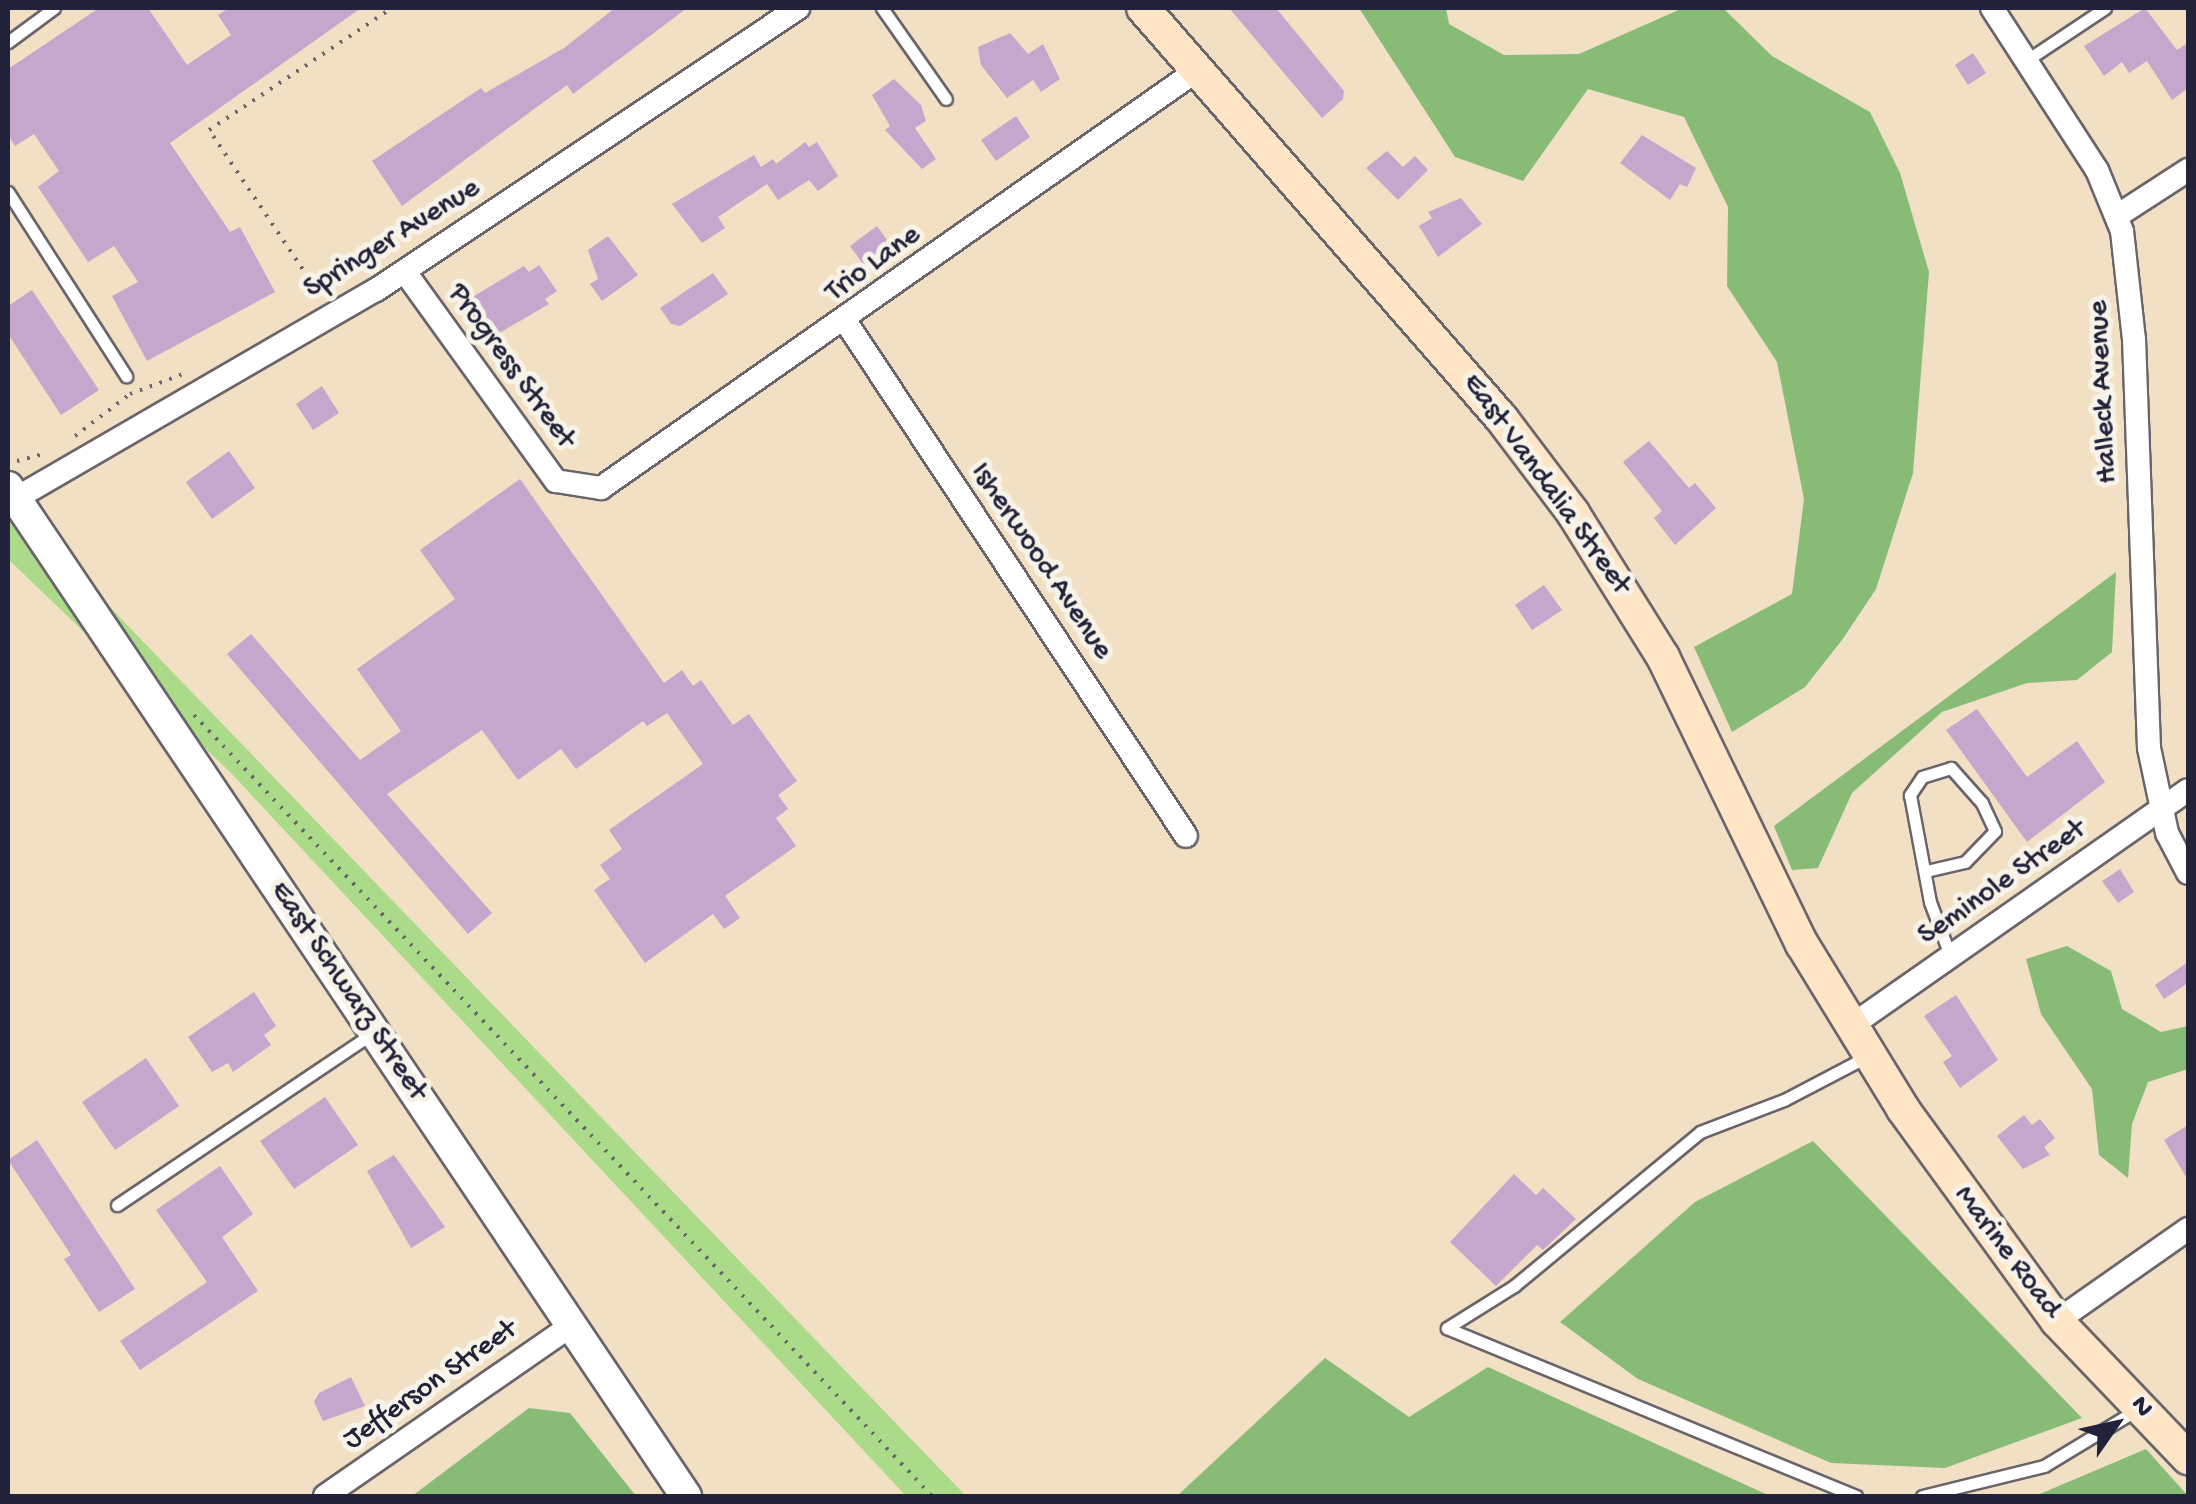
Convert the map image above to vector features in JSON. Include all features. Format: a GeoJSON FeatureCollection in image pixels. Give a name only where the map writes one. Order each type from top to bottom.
{"type":"FeatureCollection","features":[{"type":"Feature","properties":{"kind":"main road","name":"East Vandalia Street"},"geometry":{"type":"LineString","coordinates":[[1143,8],[1502,418],[1573,514],[1663,657],[1762,866],[1851,1026]]}},
{"type":"Feature","properties":{"kind":"main road","name":"Marine Road"},"geometry":{"type":"LineString","coordinates":[[1851,1026],[2057,1322],[2188,1458]]}},
{"type":"Feature","properties":{"kind":"street","name":"Springer Avenue"},"geometry":{"type":"LineString","coordinates":[[10,496],[405,272],[798,8]]}},
{"type":"Feature","properties":{"kind":"street","name":"Halleck Avenue"},"geometry":{"type":"LineString","coordinates":[[1992,8],[2118,216],[2134,340],[2144,689],[2161,810],[2188,872]]}},
{"type":"Feature","properties":{"kind":"street","name":"Trio Lane"},"geometry":{"type":"LineString","coordinates":[[575,488],[600,488],[846,322],[1199,69]]}},
{"type":"Feature","properties":{"kind":"street"},"geometry":{"type":"LineString","coordinates":[[2118,216],[2188,170]]}},
{"type":"Feature","properties":{"kind":"street","name":"Progress Street"},"geometry":{"type":"LineString","coordinates":[[405,272],[495,404],[556,481],[575,488]]}},
{"type":"Feature","properties":{"kind":"street","name":"Isherwood Avenue"},"geometry":{"type":"LineString","coordinates":[[846,322],[1186,836]]}},
{"type":"Feature","properties":{"kind":"street","name":"East Schwarz Street"},"geometry":{"type":"LineString","coordinates":[[10,496],[686,1496]]}},
{"type":"Feature","properties":{"kind":"street","name":"Seminole Street"},"geometry":{"type":"LineString","coordinates":[[1851,1026],[2188,790]]}},
{"type":"Feature","properties":{"kind":"street"},"geometry":{"type":"LineString","coordinates":[[2057,1322],[2188,1229]]}},
{"type":"Feature","properties":{"kind":"street","name":"Jefferson Street"},"geometry":{"type":"LineString","coordinates":[[325,1496],[572,1325]]}},
{"type":"Feature","properties":{"kind":"lane"},"geometry":{"type":"LineString","coordinates":[[8,42],[54,8]]}},
{"type":"Feature","properties":{"kind":"lane"},"geometry":{"type":"LineString","coordinates":[[882,8],[946,99]]}},
{"type":"Feature","properties":{"kind":"lane"},"geometry":{"type":"LineString","coordinates":[[2027,60],[2105,8]]}},
{"type":"Feature","properties":{"kind":"lane"},"geometry":{"type":"LineString","coordinates":[[8,192],[126,376]]}},
{"type":"Feature","properties":{"kind":"lane"},"geometry":{"type":"LineString","coordinates":[[1926,870],[1965,862],[1995,830],[1982,803],[1951,768],[1912,786],[1930,902],[1951,958]]}},
{"type":"Feature","properties":{"kind":"lane"},"geometry":{"type":"LineString","coordinates":[[117,1205],[374,1032]]}},
{"type":"Feature","properties":{"kind":"lane"},"geometry":{"type":"LineString","coordinates":[[1856,1496],[1447,1328],[1514,1286],[1700,1132],[1784,1100],[1870,1056]]}},
{"type":"Feature","properties":{"kind":"lane"},"geometry":{"type":"LineString","coordinates":[[1922,1496],[2044,1466],[2138,1409]]}},
{"type":"Feature","properties":{"kind":"path"},"geometry":{"type":"LineString","coordinates":[[324,301],[209,130],[392,8]]}},
{"type":"Feature","properties":{"kind":"path"},"geometry":{"type":"LineString","coordinates":[[187,708],[932,1496]]}},
{"type":"Feature","properties":{"kind":"green space"},"geometry":{"type":"Polygon","coordinates":[[[1359,8],[1446,8],[1449,24],[1504,55],[1579,54],[1683,8],[1723,8],[1772,56],[1870,112],[1900,173],[1929,272],[1913,473],[1876,589],[1842,640],[1805,687],[1732,732],[1694,647],[1792,594],[1804,499],[1777,362],[1727,286],[1728,207],[1684,117],[1588,89],[1523,181],[1455,157],[1359,8]]]}},
{"type":"Feature","properties":{"kind":"green space"},"geometry":{"type":"Polygon","coordinates":[[[8,515],[104,601],[966,1496],[906,1496],[231,773],[8,559],[8,515]]]}},
{"type":"Feature","properties":{"kind":"green space"},"geometry":{"type":"Polygon","coordinates":[[[2116,572],[2112,652],[2077,680],[2027,683],[1942,712],[1852,793],[1818,868],[1792,870],[1774,826],[2116,572]]]}},
{"type":"Feature","properties":{"kind":"green space"},"geometry":{"type":"Polygon","coordinates":[[[2067,946],[2111,971],[2122,1009],[2161,1032],[2188,1026],[2188,1069],[2148,1082],[2132,1124],[2128,1178],[2099,1155],[2092,1089],[2041,1014],[2026,959],[2067,946]]]}},
{"type":"Feature","properties":{"kind":"green space"},"geometry":{"type":"Polygon","coordinates":[[[1813,1141],[2082,1418],[1945,1468],[1831,1463],[1638,1379],[1560,1322],[1695,1202],[1813,1141]]]}},
{"type":"Feature","properties":{"kind":"green space"},"geometry":{"type":"Polygon","coordinates":[[[1325,1358],[1409,1417],[1488,1367],[1770,1496],[1177,1496],[1325,1358]]]}},
{"type":"Feature","properties":{"kind":"green space"},"geometry":{"type":"Polygon","coordinates":[[[529,1408],[570,1413],[636,1496],[412,1496],[529,1408]]]}},
{"type":"Feature","properties":{"kind":"green space"},"geometry":{"type":"Polygon","coordinates":[[[2146,1449],[2188,1496],[2035,1496],[2146,1449]]]}},
{"type":"Feature","properties":{"kind":"building"},"geometry":{"type":"Polygon","coordinates":[[[99,8],[148,8],[187,65],[231,35],[218,15],[229,8],[361,8],[170,143],[230,232],[240,227],[275,292],[147,361],[112,296],[138,282],[114,246],[88,262],[38,187],[59,171],[34,134],[15,146],[8,135],[8,69],[99,8]]]}},
{"type":"Feature","properties":{"kind":"building"},"geometry":{"type":"Polygon","coordinates":[[[615,8],[687,8],[573,94],[567,85],[402,206],[372,161],[481,88],[485,93],[564,48],[615,8]]]}},
{"type":"Feature","properties":{"kind":"building"},"geometry":{"type":"Polygon","coordinates":[[[1229,8],[1276,8],[1344,91],[1343,99],[1322,118],[1229,8]]]}},
{"type":"Feature","properties":{"kind":"building"},"geometry":{"type":"Polygon","coordinates":[[[2145,8],[2177,50],[2188,43],[2188,88],[2172,100],[2147,61],[2129,73],[2122,62],[2104,76],[2084,46],[2145,8]]]}},
{"type":"Feature","properties":{"kind":"building"},"geometry":{"type":"Polygon","coordinates":[[[1010,33],[1028,54],[1043,44],[1060,79],[1041,92],[1033,80],[1007,98],[981,65],[978,47],[1010,33]]]}},
{"type":"Feature","properties":{"kind":"building"},"geometry":{"type":"Polygon","coordinates":[[[1973,53],[1986,73],[1968,85],[1955,65],[1973,53]]]}},
{"type":"Feature","properties":{"kind":"building"},"geometry":{"type":"Polygon","coordinates":[[[894,79],[921,105],[926,121],[915,128],[936,159],[922,169],[885,130],[890,126],[872,95],[894,79]]]}},
{"type":"Feature","properties":{"kind":"building"},"geometry":{"type":"Polygon","coordinates":[[[1016,116],[1030,137],[996,161],[981,140],[1016,116]]]}},
{"type":"Feature","properties":{"kind":"building"},"geometry":{"type":"Polygon","coordinates":[[[1642,135],[1696,168],[1687,187],[1680,184],[1670,200],[1620,163],[1642,135]]]}},
{"type":"Feature","properties":{"kind":"building"},"geometry":{"type":"Polygon","coordinates":[[[805,142],[809,147],[817,142],[838,176],[818,191],[809,180],[778,200],[767,184],[718,217],[725,228],[702,243],[672,204],[754,155],[761,167],[773,159],[776,164],[805,142]]]}},
{"type":"Feature","properties":{"kind":"building"},"geometry":{"type":"Polygon","coordinates":[[[1387,151],[1403,167],[1415,156],[1428,170],[1398,200],[1366,168],[1387,151]]]}},
{"type":"Feature","properties":{"kind":"building"},"geometry":{"type":"Polygon","coordinates":[[[1461,198],[1482,224],[1438,257],[1419,226],[1432,218],[1428,212],[1461,198]]]}},
{"type":"Feature","properties":{"kind":"building"},"geometry":{"type":"Polygon","coordinates":[[[877,226],[893,248],[866,268],[850,246],[877,226]]]}},
{"type":"Feature","properties":{"kind":"building"},"geometry":{"type":"Polygon","coordinates":[[[608,236],[638,275],[602,301],[590,284],[598,279],[588,250],[608,236]]]}},
{"type":"Feature","properties":{"kind":"building"},"geometry":{"type":"Polygon","coordinates":[[[539,265],[557,291],[545,299],[549,304],[489,339],[464,302],[524,266],[529,272],[539,265]]]}},
{"type":"Feature","properties":{"kind":"building"},"geometry":{"type":"Polygon","coordinates":[[[713,273],[728,294],[680,326],[671,324],[660,308],[713,273]]]}},
{"type":"Feature","properties":{"kind":"building"},"geometry":{"type":"Polygon","coordinates":[[[32,290],[99,390],[61,415],[8,334],[8,306],[32,290]]]}},
{"type":"Feature","properties":{"kind":"building"},"geometry":{"type":"Polygon","coordinates":[[[322,386],[339,413],[313,430],[296,404],[322,386]]]}},
{"type":"Feature","properties":{"kind":"building"},"geometry":{"type":"Polygon","coordinates":[[[1649,441],[1689,488],[1695,483],[1716,508],[1675,545],[1654,518],[1662,511],[1623,462],[1649,441]]]}},
{"type":"Feature","properties":{"kind":"building"},"geometry":{"type":"Polygon","coordinates":[[[229,451],[255,488],[212,519],[186,482],[229,451]]]}},
{"type":"Feature","properties":{"kind":"building"},"geometry":{"type":"Polygon","coordinates":[[[520,479],[664,683],[682,670],[693,686],[701,680],[733,725],[749,714],[797,781],[778,795],[788,809],[776,818],[796,846],[725,896],[740,918],[724,929],[713,914],[645,963],[594,890],[610,879],[600,865],[622,849],[609,830],[703,764],[667,713],[647,726],[643,721],[576,769],[561,749],[518,780],[482,730],[387,794],[492,913],[468,934],[227,654],[251,634],[360,760],[401,731],[357,669],[455,599],[420,550],[520,479]]]}},
{"type":"Feature","properties":{"kind":"building"},"geometry":{"type":"Polygon","coordinates":[[[1544,585],[1562,610],[1532,630],[1515,605],[1544,585]]]}},
{"type":"Feature","properties":{"kind":"building"},"geometry":{"type":"Polygon","coordinates":[[[1977,709],[2027,777],[2077,741],[2105,782],[2027,842],[1946,730],[1977,709]]]}},
{"type":"Feature","properties":{"kind":"building"},"geometry":{"type":"Polygon","coordinates":[[[2120,869],[2134,892],[2118,903],[2102,881],[2120,869]]]}},
{"type":"Feature","properties":{"kind":"building"},"geometry":{"type":"Polygon","coordinates":[[[2188,962],[2188,983],[2164,999],[2155,985],[2188,962]]]}},
{"type":"Feature","properties":{"kind":"building"},"geometry":{"type":"Polygon","coordinates":[[[254,992],[276,1026],[264,1035],[271,1045],[233,1072],[228,1063],[212,1072],[188,1037],[254,992]]]}},
{"type":"Feature","properties":{"kind":"building"},"geometry":{"type":"Polygon","coordinates":[[[1956,995],[1998,1060],[1960,1088],[1943,1062],[1952,1056],[1924,1016],[1956,995]]]}},
{"type":"Feature","properties":{"kind":"building"},"geometry":{"type":"Polygon","coordinates":[[[146,1058],[179,1106],[115,1150],[82,1102],[146,1058]]]}},
{"type":"Feature","properties":{"kind":"building"},"geometry":{"type":"Polygon","coordinates":[[[325,1097],[358,1145],[294,1189],[260,1141],[325,1097]]]}},
{"type":"Feature","properties":{"kind":"building"},"geometry":{"type":"Polygon","coordinates":[[[2024,1115],[2032,1125],[2040,1119],[2055,1138],[2044,1147],[2050,1155],[2023,1169],[1997,1136],[2024,1115]]]}},
{"type":"Feature","properties":{"kind":"building"},"geometry":{"type":"Polygon","coordinates":[[[2188,1125],[2188,1180],[2164,1140],[2188,1125]]]}},
{"type":"Feature","properties":{"kind":"building"},"geometry":{"type":"Polygon","coordinates":[[[37,1140],[135,1289],[99,1312],[64,1259],[71,1255],[8,1160],[37,1140]]]}},
{"type":"Feature","properties":{"kind":"building"},"geometry":{"type":"Polygon","coordinates":[[[394,1155],[445,1227],[411,1248],[367,1171],[394,1155]]]}},
{"type":"Feature","properties":{"kind":"building"},"geometry":{"type":"Polygon","coordinates":[[[220,1166],[253,1214],[222,1237],[258,1291],[140,1370],[120,1341],[207,1282],[156,1210],[220,1166]]]}},
{"type":"Feature","properties":{"kind":"building"},"geometry":{"type":"Polygon","coordinates":[[[1514,1174],[1536,1195],[1543,1188],[1576,1219],[1543,1250],[1537,1245],[1496,1286],[1450,1242],[1514,1174]]]}},
{"type":"Feature","properties":{"kind":"building"},"geometry":{"type":"Polygon","coordinates":[[[351,1377],[365,1406],[323,1421],[314,1402],[319,1393],[351,1377]]]}}]}
